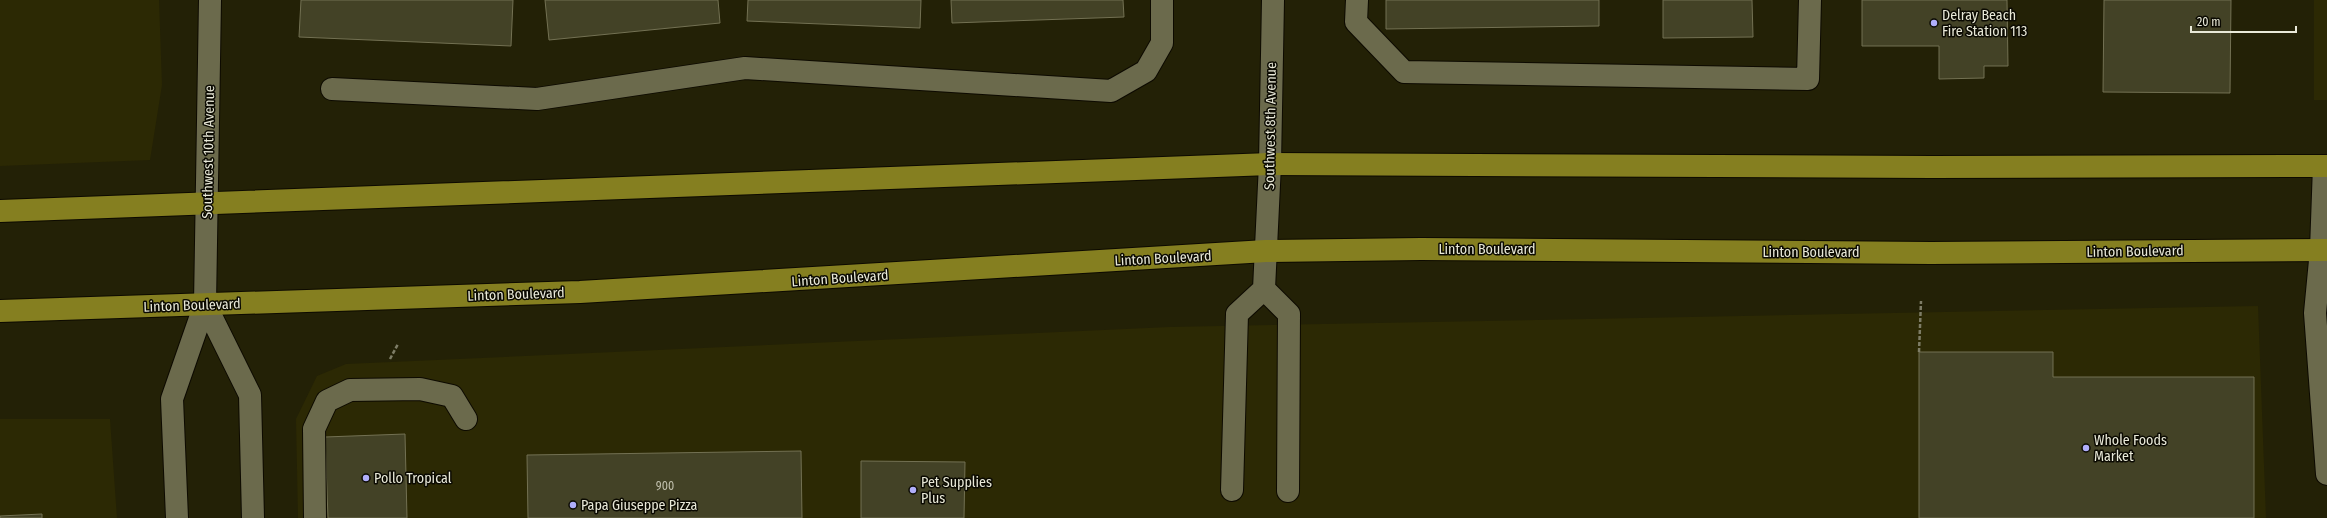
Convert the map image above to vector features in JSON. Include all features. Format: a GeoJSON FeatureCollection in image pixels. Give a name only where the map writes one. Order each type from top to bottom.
{"type":"FeatureCollection","features":[{"type":"Feature","properties":{"kind":"main road"},"geometry":{"type":"LineString","coordinates":[[0,211],[1270,164],[1924,167],[2325,166]]}},
{"type":"Feature","properties":{"kind":"main road","name":"Linton Boulevard"},"geometry":{"type":"LineString","coordinates":[[0,311],[580,292],[1266,251],[1421,249],[2325,253]]}},
{"type":"Feature","properties":{"kind":"street","name":"Southwest 10th Avenue"},"geometry":{"type":"LineString","coordinates":[[177,518],[172,399],[205,304],[208,204],[210,0]]}},
{"type":"Feature","properties":{"kind":"street"},"geometry":{"type":"LineString","coordinates":[[332,89],[537,99],[745,68],[1111,91],[1146,71],[1162,43],[1162,0]]}},
{"type":"Feature","properties":{"kind":"street","name":"Southwest 8th Avenue"},"geometry":{"type":"LineString","coordinates":[[1264,289],[1270,164],[1273,0]]}},
{"type":"Feature","properties":{"kind":"street"},"geometry":{"type":"LineString","coordinates":[[1357,0],[1356,22],[1404,72],[1808,79],[1810,0]]}},
{"type":"Feature","properties":{"kind":"street"},"geometry":{"type":"LineString","coordinates":[[2325,166],[2325,253],[2315,313],[2327,474]]}},
{"type":"Feature","properties":{"kind":"street"},"geometry":{"type":"LineString","coordinates":[[1232,490],[1237,314],[1264,289],[1289,314],[1288,492]]}},
{"type":"Feature","properties":{"kind":"street","name":"Southwest 10th Avenue"},"geometry":{"type":"LineString","coordinates":[[205,304],[250,395],[253,518]]}},
{"type":"Feature","properties":{"kind":"street"},"geometry":{"type":"LineString","coordinates":[[315,518],[314,429],[326,401],[350,390],[420,389],[452,396],[466,419]]}},
{"type":"Feature","properties":{"kind":"path"},"geometry":{"type":"LineString","coordinates":[[1919,352],[1920,302]]}},
{"type":"Feature","properties":{"kind":"shaded area"},"geometry":{"type":"Polygon","coordinates":[[[0,0],[159,0],[162,85],[150,160],[0,166],[0,0]]]}},
{"type":"Feature","properties":{"kind":"shaded area"},"geometry":{"type":"Polygon","coordinates":[[[2314,0],[2327,0],[2327,100],[2314,100],[2314,0]]]}},
{"type":"Feature","properties":{"kind":"shaded area"},"geometry":{"type":"Polygon","coordinates":[[[2258,306],[2266,518],[298,518],[296,419],[317,376],[346,364],[1170,327],[2258,306]]]}},
{"type":"Feature","properties":{"kind":"shaded area"},"geometry":{"type":"Polygon","coordinates":[[[0,419],[110,419],[117,518],[0,518],[0,419]]]}},
{"type":"Feature","properties":{"kind":"building"},"geometry":{"type":"Polygon","coordinates":[[[301,0],[513,0],[511,46],[299,37],[301,0]]]}},
{"type":"Feature","properties":{"kind":"building"},"geometry":{"type":"Polygon","coordinates":[[[545,0],[718,0],[720,23],[549,40],[545,0]]]}},
{"type":"Feature","properties":{"kind":"building"},"geometry":{"type":"Polygon","coordinates":[[[748,0],[921,0],[920,28],[747,21],[748,0]]]}},
{"type":"Feature","properties":{"kind":"building"},"geometry":{"type":"Polygon","coordinates":[[[951,0],[1123,0],[1124,17],[952,23],[951,0]]]}},
{"type":"Feature","properties":{"kind":"building"},"geometry":{"type":"Polygon","coordinates":[[[1386,0],[1599,0],[1599,26],[1386,29],[1386,0]]]}},
{"type":"Feature","properties":{"kind":"building"},"geometry":{"type":"Polygon","coordinates":[[[1663,0],[1752,0],[1753,37],[1663,38],[1663,0]]]}},
{"type":"Feature","properties":{"kind":"building","name":"Delray Beach Fire Station 113"},"geometry":{"type":"Polygon","coordinates":[[[1862,0],[2007,0],[2008,66],[1984,66],[1984,78],[1939,79],[1939,46],[1862,46],[1862,0]]]}},
{"type":"Feature","properties":{"kind":"building"},"geometry":{"type":"Polygon","coordinates":[[[2104,0],[2231,0],[2230,93],[2103,92],[2104,0]]]}},
{"type":"Feature","properties":{"kind":"building","name":"Whole Foods Market"},"geometry":{"type":"Polygon","coordinates":[[[1919,352],[2053,352],[2053,377],[2254,377],[2254,518],[1919,518],[1919,352]]]}},
{"type":"Feature","properties":{"kind":"building","name":"Pollo Tropical"},"geometry":{"type":"Polygon","coordinates":[[[405,434],[407,518],[328,518],[325,437],[405,434]]]}},
{"type":"Feature","properties":{"kind":"building"},"geometry":{"type":"Polygon","coordinates":[[[801,451],[802,518],[528,518],[527,455],[801,451]]]}},
{"type":"Feature","properties":{"kind":"building","name":"Pet Supplies Plus"},"geometry":{"type":"Polygon","coordinates":[[[861,461],[965,462],[964,518],[861,518],[861,461]]]}},
{"type":"Feature","properties":{"kind":"building"},"geometry":{"type":"Polygon","coordinates":[[[42,514],[42,518],[0,518],[0,516],[42,514]]]}},
{"type":"Feature","properties":{"kind":"place","name":"Delray Beach Fire Station 113"},"geometry":{"type":"Point","coordinates":[1934,23]}},
{"type":"Feature","properties":{"kind":"place","name":"Whole Foods Market"},"geometry":{"type":"Point","coordinates":[2086,448]}},
{"type":"Feature","properties":{"kind":"place","name":"Pollo Tropical"},"geometry":{"type":"Point","coordinates":[366,478]}},
{"type":"Feature","properties":{"kind":"place","name":"Pet Supplies Plus"},"geometry":{"type":"Point","coordinates":[913,490]}},
{"type":"Feature","properties":{"kind":"place","name":"Papa Giuseppe Pizza"},"geometry":{"type":"Point","coordinates":[573,505]}}]}
